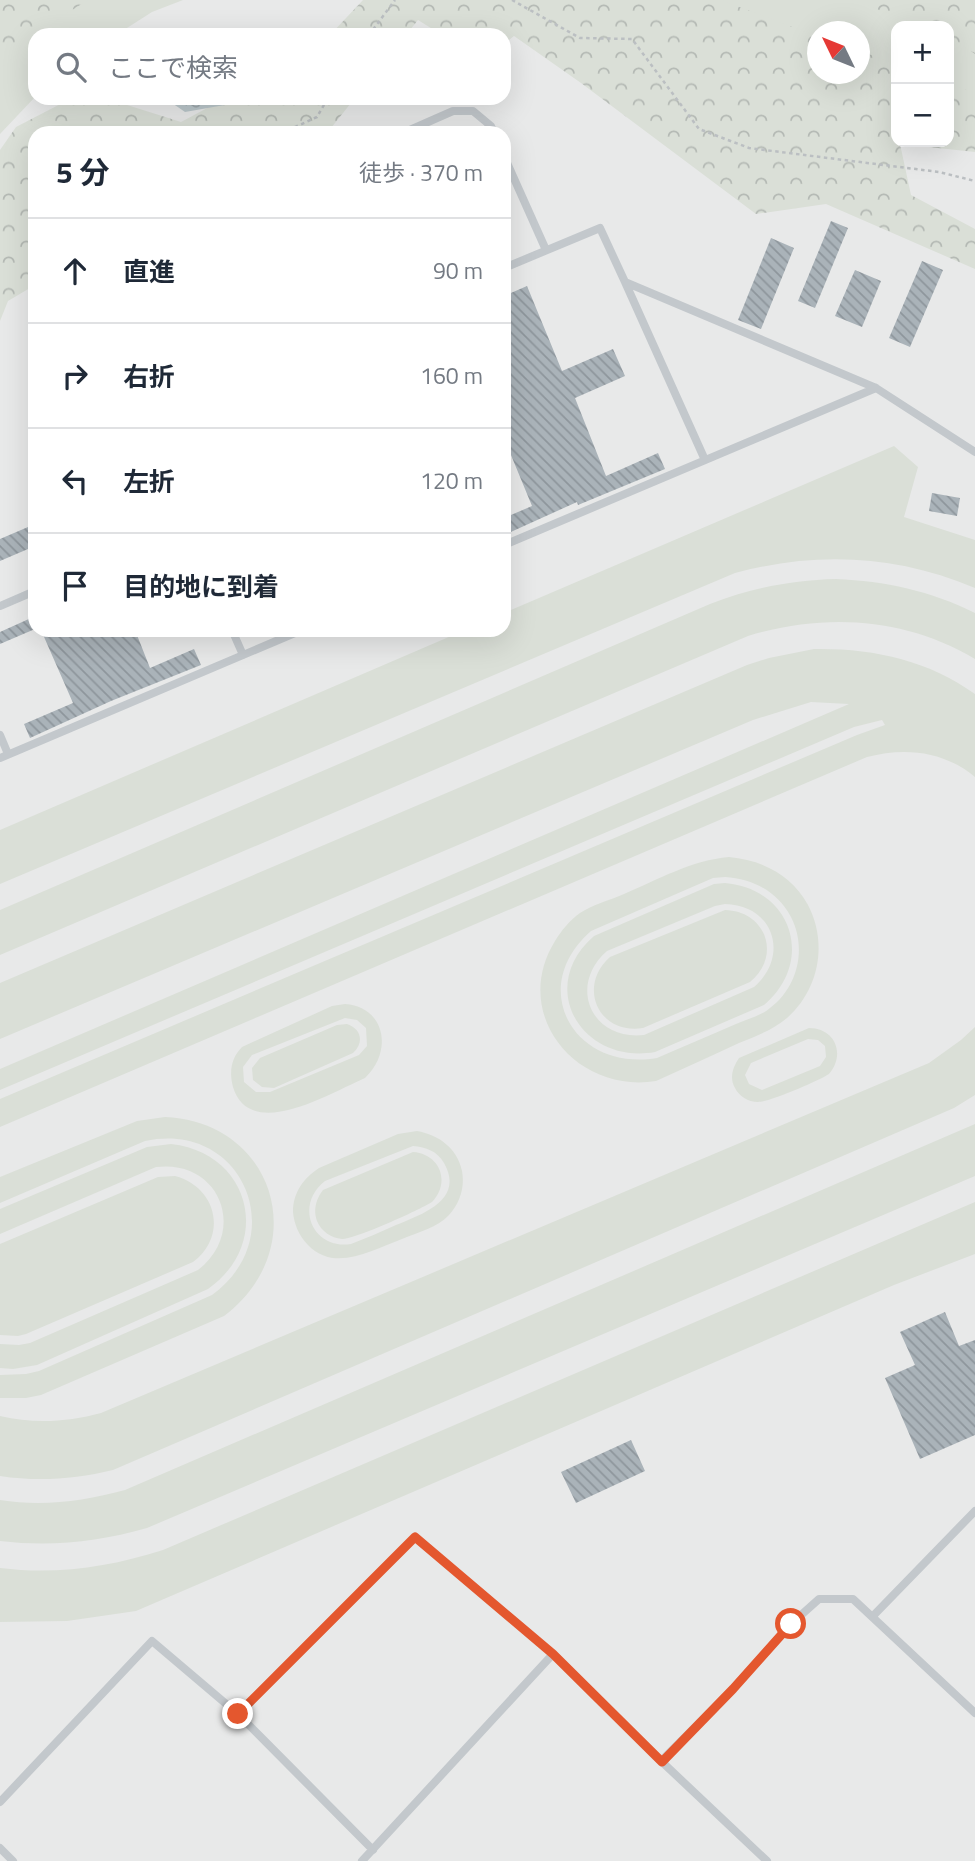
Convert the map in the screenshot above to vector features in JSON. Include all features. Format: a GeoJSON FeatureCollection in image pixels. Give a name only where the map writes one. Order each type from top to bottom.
{"type":"FeatureCollection","features":[{"type":"Feature","properties":{"kind":"lane"},"geometry":{"type":"LineString","coordinates":[[419,126],[453,111],[473,111],[490,126]]}},
{"type":"Feature","properties":{"kind":"lane"},"geometry":{"type":"LineString","coordinates":[[511,172],[546,250]]}},
{"type":"Feature","properties":{"kind":"lane"},"geometry":{"type":"LineString","coordinates":[[511,265],[600,228],[705,460]]}},
{"type":"Feature","properties":{"kind":"lane"},"geometry":{"type":"LineString","coordinates":[[625,282],[876,388],[975,452]]}},
{"type":"Feature","properties":{"kind":"lane"},"geometry":{"type":"LineString","coordinates":[[511,542],[876,388]]}},
{"type":"Feature","properties":{"kind":"lane"},"geometry":{"type":"LineString","coordinates":[[0,606],[28,593]]}},
{"type":"Feature","properties":{"kind":"lane"},"geometry":{"type":"LineString","coordinates":[[235,637],[243,655]]}},
{"type":"Feature","properties":{"kind":"lane"},"geometry":{"type":"LineString","coordinates":[[0,735],[4,756],[285,637]]}},
{"type":"Feature","properties":{"kind":"lane"},"geometry":{"type":"LineString","coordinates":[[872,1617],[975,1511]]}},
{"type":"Feature","properties":{"kind":"lane"},"geometry":{"type":"LineString","coordinates":[[238,1714],[415,1537],[553,1654],[767,1861]]}},
{"type":"Feature","properties":{"kind":"lane"},"geometry":{"type":"LineString","coordinates":[[662,1762],[791,1624],[819,1600],[853,1599],[975,1713]]}},
{"type":"Feature","properties":{"kind":"lane"},"geometry":{"type":"LineString","coordinates":[[0,1802],[152,1641],[238,1714],[373,1850]]}},
{"type":"Feature","properties":{"kind":"lane"},"geometry":{"type":"LineString","coordinates":[[362,1861],[553,1654]]}},
{"type":"Feature","properties":{"kind":"lane"},"geometry":{"type":"LineString","coordinates":[[0,1848],[13,1861]]}},
{"type":"Feature","properties":{"kind":"path"},"geometry":{"type":"LineString","coordinates":[[374,28],[395,0]]}},
{"type":"Feature","properties":{"kind":"path"},"geometry":{"type":"LineString","coordinates":[[512,0],[580,38],[632,39],[699,129],[749,148],[939,172],[975,181]]}},
{"type":"Feature","properties":{"kind":"path"},"geometry":{"type":"LineString","coordinates":[[297,126],[317,117],[324,105]]}},
{"type":"Feature","properties":{"kind":"shaded area"},"geometry":{"type":"Polygon","coordinates":[[[137,0],[770,0],[807,25],[807,84],[865,84],[891,133],[891,147],[954,147],[954,130],[975,80],[975,1861],[0,1861],[0,105],[28,78],[28,105],[511,105],[511,28],[91,28],[137,0]]]}},
{"type":"Feature","properties":{"kind":"green space"},"geometry":{"type":"Polygon","coordinates":[[[0,0],[103,0],[77,28],[28,28],[28,83],[0,113],[0,0]]]}},
{"type":"Feature","properties":{"kind":"green space"},"geometry":{"type":"Polygon","coordinates":[[[88,0],[183,0],[152,12],[127,28],[48,28],[88,0]]]}},
{"type":"Feature","properties":{"kind":"green space"},"geometry":{"type":"Polygon","coordinates":[[[363,0],[975,0],[975,152],[928,147],[954,147],[954,21],[891,21],[891,147],[901,147],[911,195],[975,229],[975,269],[826,204],[756,214],[581,83],[514,36],[511,38],[511,28],[431,28],[418,20],[412,28],[337,28],[363,0]]]}},
{"type":"Feature","properties":{"kind":"green space"},"geometry":{"type":"Polygon","coordinates":[[[721,0],[852,0],[909,21],[891,21],[891,62],[870,55],[870,21],[807,21],[807,32],[721,0]]]}},
{"type":"Feature","properties":{"kind":"green space"},"geometry":{"type":"Polygon","coordinates":[[[954,39],[975,54],[975,93],[954,86],[954,39]]]}},
{"type":"Feature","properties":{"kind":"green space"},"geometry":{"type":"Polygon","coordinates":[[[28,45],[28,104],[0,134],[0,69],[28,45]]]}},
{"type":"Feature","properties":{"kind":"green space"},"geometry":{"type":"Polygon","coordinates":[[[58,105],[127,105],[181,122],[213,105],[349,105],[333,126],[28,126],[28,289],[8,301],[0,321],[0,150],[16,127],[58,105]]]}},
{"type":"Feature","properties":{"kind":"green space"},"geometry":{"type":"Polygon","coordinates":[[[894,446],[918,467],[904,517],[975,540],[975,588],[916,569],[856,560],[796,561],[735,573],[0,884],[0,830],[449,637],[511,637],[511,610],[894,446]]]}},
{"type":"Feature","properties":{"kind":"green space"},"geometry":{"type":"Polygon","coordinates":[[[836,579],[907,588],[975,613],[975,659],[920,634],[864,623],[806,624],[748,636],[0,955],[0,910],[710,604],[772,586],[836,579]]]}},
{"type":"Feature","properties":{"kind":"green space"},"geometry":{"type":"Polygon","coordinates":[[[814,649],[857,651],[899,658],[938,672],[975,694],[975,777],[950,762],[924,754],[896,752],[867,757],[0,1127],[0,1099],[885,725],[882,720],[854,727],[0,1090],[0,1069],[849,704],[811,702],[753,720],[0,1039],[0,983],[747,665],[814,649]]]}},
{"type":"Feature","properties":{"kind":"green space"},"geometry":{"type":"Polygon","coordinates":[[[729,857],[764,866],[785,877],[801,894],[814,920],[819,950],[813,980],[807,994],[787,1018],[770,1029],[656,1081],[627,1082],[600,1075],[577,1062],[559,1043],[546,1021],[541,996],[543,969],[557,937],[573,919],[590,908],[675,871],[729,857]],[[713,878],[591,931],[572,953],[562,977],[561,1000],[568,1021],[583,1039],[603,1052],[628,1059],[657,1058],[758,1015],[780,999],[793,978],[799,954],[796,929],[791,917],[779,900],[763,888],[745,880],[713,878]]]}},
{"type":"Feature","properties":{"kind":"green space"},"geometry":{"type":"Polygon","coordinates":[[[725,883],[748,888],[767,899],[781,913],[789,930],[792,949],[789,969],[780,988],[764,1005],[655,1052],[629,1053],[606,1047],[588,1034],[575,1018],[568,999],[568,977],[577,956],[594,936],[714,884],[725,883]],[[725,904],[715,906],[607,951],[595,965],[587,995],[599,1020],[626,1035],[644,1035],[754,987],[765,975],[772,961],[774,947],[765,923],[755,913],[725,904]]]}},
{"type":"Feature","properties":{"kind":"green space"},"geometry":{"type":"Polygon","coordinates":[[[725,910],[739,912],[751,918],[765,937],[765,960],[750,982],[643,1028],[627,1028],[614,1024],[604,1016],[597,1006],[595,981],[600,969],[610,957],[725,910]]]}},
{"type":"Feature","properties":{"kind":"green space"},"geometry":{"type":"Polygon","coordinates":[[[345,1004],[359,1007],[377,1022],[382,1044],[374,1067],[365,1078],[293,1109],[256,1111],[242,1103],[233,1087],[231,1076],[233,1061],[238,1051],[332,1006],[345,1004]],[[345,1018],[252,1055],[243,1067],[244,1082],[256,1092],[270,1092],[359,1055],[367,1046],[366,1028],[357,1020],[345,1018]]]}},
{"type":"Feature","properties":{"kind":"green space"},"geometry":{"type":"Polygon","coordinates":[[[347,1024],[356,1029],[360,1037],[359,1045],[353,1053],[274,1088],[262,1087],[253,1080],[252,1068],[260,1058],[337,1025],[347,1024]]]}},
{"type":"Feature","properties":{"kind":"green space"},"geometry":{"type":"Polygon","coordinates":[[[975,1027],[975,1095],[954,1108],[113,1470],[57,1479],[0,1476],[0,1416],[51,1421],[101,1413],[929,1063],[975,1027]]]}},
{"type":"Feature","properties":{"kind":"green space"},"geometry":{"type":"Polygon","coordinates":[[[809,1028],[825,1032],[831,1037],[837,1051],[837,1058],[829,1074],[783,1095],[758,1102],[744,1098],[733,1084],[732,1073],[739,1058],[809,1028]],[[808,1039],[751,1063],[745,1075],[749,1084],[762,1090],[820,1066],[826,1057],[825,1046],[818,1040],[808,1039]]]}},
{"type":"Feature","properties":{"kind":"green space"},"geometry":{"type":"Polygon","coordinates":[[[165,1117],[203,1124],[234,1141],[256,1164],[270,1193],[274,1225],[268,1257],[252,1288],[224,1316],[41,1395],[0,1398],[0,1375],[39,1371],[212,1295],[236,1271],[249,1244],[252,1215],[245,1188],[230,1165],[208,1148],[179,1139],[145,1141],[0,1203],[0,1177],[137,1121],[165,1117]]]}},
{"type":"Feature","properties":{"kind":"green space"},"geometry":{"type":"Polygon","coordinates":[[[975,1124],[975,1176],[147,1528],[74,1542],[0,1541],[0,1500],[63,1502],[125,1490],[975,1124]]]}},
{"type":"Feature","properties":{"kind":"green space"},"geometry":{"type":"Polygon","coordinates":[[[417,1131],[440,1139],[451,1149],[460,1163],[463,1183],[459,1200],[453,1210],[433,1226],[354,1257],[330,1257],[308,1245],[294,1221],[295,1198],[300,1186],[319,1168],[398,1134],[417,1131]],[[413,1146],[325,1181],[310,1202],[309,1213],[317,1233],[337,1244],[351,1244],[417,1216],[438,1204],[449,1187],[449,1176],[438,1155],[413,1146]]]}},
{"type":"Feature","properties":{"kind":"green space"},"geometry":{"type":"Polygon","coordinates":[[[171,1144],[198,1151],[220,1164],[235,1182],[244,1203],[246,1225],[241,1248],[228,1270],[208,1289],[37,1365],[0,1368],[0,1344],[30,1343],[198,1270],[213,1254],[222,1236],[224,1218],[220,1201],[211,1186],[197,1174],[178,1168],[156,1167],[0,1234],[0,1209],[147,1147],[171,1144]]]}},
{"type":"Feature","properties":{"kind":"green space"},"geometry":{"type":"Polygon","coordinates":[[[413,1152],[430,1158],[440,1170],[441,1186],[432,1202],[387,1224],[349,1238],[334,1237],[321,1228],[315,1209],[323,1190],[413,1152]]]}},
{"type":"Feature","properties":{"kind":"green space"},"geometry":{"type":"Polygon","coordinates":[[[175,1176],[200,1190],[213,1213],[211,1239],[193,1262],[26,1334],[0,1335],[0,1244],[158,1177],[175,1176]]]}},
{"type":"Feature","properties":{"kind":"green space"},"geometry":{"type":"Polygon","coordinates":[[[975,1202],[975,1254],[894,1285],[136,1611],[67,1621],[0,1622],[0,1568],[42,1571],[83,1568],[163,1550],[975,1202]]]}},
{"type":"Feature","properties":{"kind":"water"},"geometry":{"type":"Polygon","coordinates":[[[175,105],[225,105],[185,112],[175,105]]]}},
{"type":"Feature","properties":{"kind":"building"},"geometry":{"type":"Polygon","coordinates":[[[831,221],[848,228],[815,308],[798,301],[831,221]]]}},
{"type":"Feature","properties":{"kind":"building"},"geometry":{"type":"Polygon","coordinates":[[[771,238],[794,248],[761,329],[738,320],[771,238]]]}},
{"type":"Feature","properties":{"kind":"building"},"geometry":{"type":"Polygon","coordinates":[[[922,261],[943,270],[910,347],[889,338],[922,261]]]}},
{"type":"Feature","properties":{"kind":"building"},"geometry":{"type":"Polygon","coordinates":[[[855,270],[881,281],[862,327],[835,316],[855,270]]]}},
{"type":"Feature","properties":{"kind":"building"},"geometry":{"type":"Polygon","coordinates":[[[527,286],[562,371],[613,349],[625,376],[575,398],[606,476],[658,453],[665,469],[578,505],[577,502],[511,532],[511,515],[532,506],[511,455],[511,293],[527,286]]]}},
{"type":"Feature","properties":{"kind":"building"},"geometry":{"type":"Polygon","coordinates":[[[932,493],[960,498],[957,516],[929,511],[932,493]]]}},
{"type":"Feature","properties":{"kind":"building"},"geometry":{"type":"Polygon","coordinates":[[[28,527],[28,549],[0,561],[0,539],[28,527]]]}},
{"type":"Feature","properties":{"kind":"building"},"geometry":{"type":"Polygon","coordinates":[[[28,619],[28,632],[0,644],[0,632],[28,619]]]}},
{"type":"Feature","properties":{"kind":"building"},"geometry":{"type":"Polygon","coordinates":[[[44,637],[138,637],[150,668],[194,649],[201,665],[111,701],[30,738],[24,724],[73,703],[44,637]]]}},
{"type":"Feature","properties":{"kind":"building"},"geometry":{"type":"Polygon","coordinates":[[[945,1312],[959,1346],[975,1340],[975,1435],[920,1459],[885,1378],[915,1365],[900,1332],[945,1312]]]}},
{"type":"Feature","properties":{"kind":"building"},"geometry":{"type":"Polygon","coordinates":[[[631,1440],[645,1471],[576,1503],[561,1472],[631,1440]]]}},
{"type":"Feature","properties":{"kind":"route"},"geometry":{"type":"LineString","coordinates":[[238,1714],[415,1537],[553,1654],[662,1762],[791,1624]]}}]}
